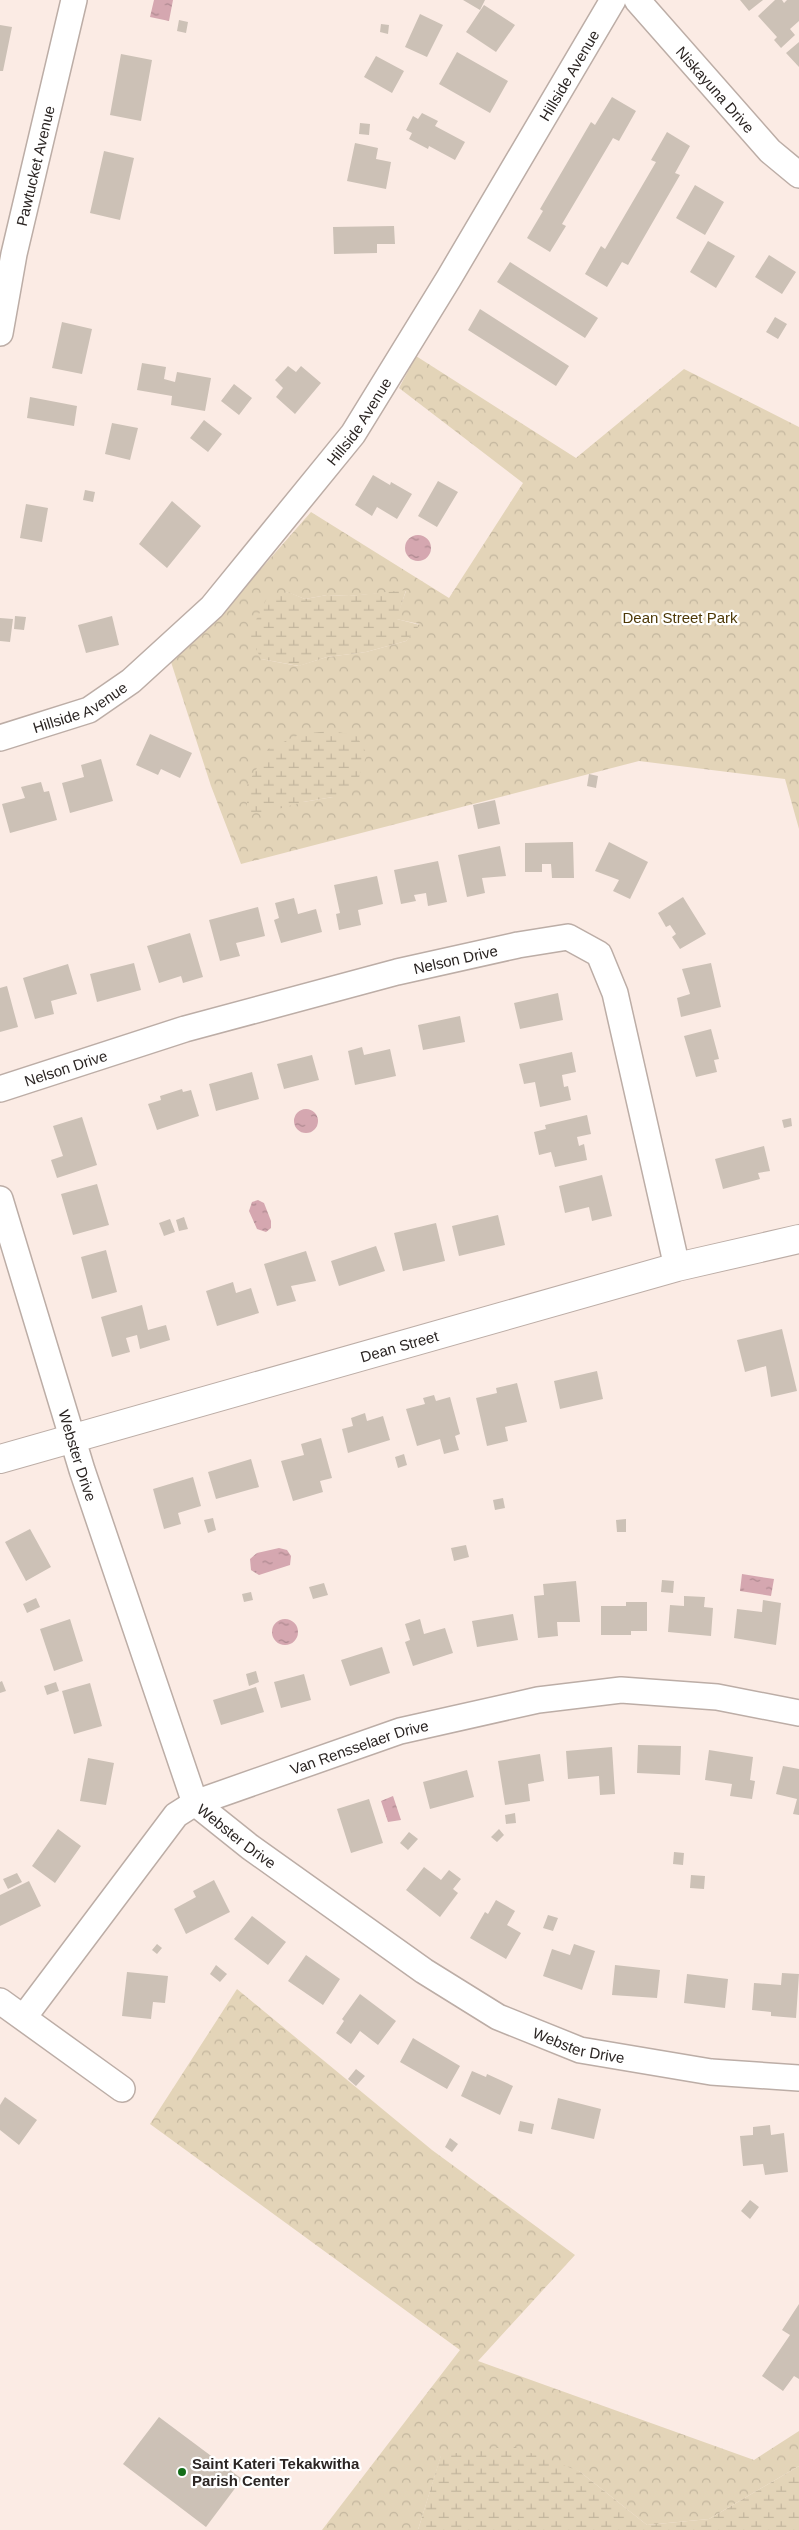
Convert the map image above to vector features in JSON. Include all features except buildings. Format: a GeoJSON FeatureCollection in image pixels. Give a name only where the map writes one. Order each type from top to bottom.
{"type":"FeatureCollection","features":[{"type":"Feature","properties":{"kind":"street","name":"Pawtucket Avenue"},"geometry":{"type":"LineString","coordinates":[[0,333],[7,253],[74,0]]}},
{"type":"Feature","properties":{"kind":"street","name":"Hillside Avenue"},"geometry":{"type":"LineString","coordinates":[[0,738],[89,710],[132,681],[212,607],[353,434],[444,286],[612,0]]}},
{"type":"Feature","properties":{"kind":"street","name":"Niskayuna Drive"},"geometry":{"type":"LineString","coordinates":[[637,0],[770,150],[799,175]]}},
{"type":"Feature","properties":{"kind":"street","name":"Nelson Drive"},"geometry":{"type":"LineString","coordinates":[[0,1089],[185,1029],[397,972],[518,945],[568,937],[598,954],[615,993],[677,1267]]}},
{"type":"Feature","properties":{"kind":"street","name":"Webster Drive"},"geometry":{"type":"LineString","coordinates":[[0,1199],[72,1437],[195,1803],[250,1847],[424,1971],[498,2017],[580,2050],[711,2072],[799,2078]]}},
{"type":"Feature","properties":{"kind":"street","name":"Dean Street"},"geometry":{"type":"LineString","coordinates":[[0,1458],[677,1267],[799,1239]]}},
{"type":"Feature","properties":{"kind":"street","name":"Van Rensselaer Drive"},"geometry":{"type":"LineString","coordinates":[[24,2017],[176,1815],[195,1803],[400,1731],[538,1700],[621,1690],[717,1697],[799,1713]]}},
{"type":"Feature","properties":{"kind":"street"},"geometry":{"type":"LineString","coordinates":[[0,2001],[122,2089]]}},
{"type":"Feature","properties":{"kind":"green space","name":"Dean Street Park"},"geometry":{"type":"Polygon","coordinates":[[[416,356],[576,458],[684,369],[799,427],[799,829],[785,779],[639,761],[241,864],[211,786],[171,662],[215,621],[311,512],[449,598],[523,483],[399,388],[416,356]],[[406,591],[349,596],[327,595],[305,599],[287,592],[261,659],[298,666],[327,657],[366,652],[406,641],[419,624],[396,619],[406,591]],[[247,785],[303,802],[333,797],[247,785]]]}},
{"type":"Feature","properties":{"kind":"green space"},"geometry":{"type":"Polygon","coordinates":[[[406,590],[397,619],[420,625],[406,641],[366,652],[327,657],[299,666],[261,659],[249,634],[267,598],[288,592],[305,599],[327,595],[349,596],[406,590]]]}},
{"type":"Feature","properties":{"kind":"green space"},"geometry":{"type":"Polygon","coordinates":[[[330,731],[356,735],[367,754],[356,786],[333,797],[303,802],[264,813],[247,813],[247,785],[268,749],[301,734],[330,731]]]}},
{"type":"Feature","properties":{"kind":"green space"},"geometry":{"type":"Polygon","coordinates":[[[237,1989],[432,2150],[575,2255],[478,2361],[754,2460],[799,2431],[799,2466],[709,2519],[647,2525],[579,2471],[441,2456],[418,2530],[322,2530],[460,2350],[150,2124],[237,1989]]]}},
{"type":"Feature","properties":{"kind":"green space"},"geometry":{"type":"Polygon","coordinates":[[[512,2446],[579,2471],[647,2525],[709,2519],[799,2466],[799,2530],[418,2530],[441,2455],[512,2446]]]}},
{"type":"Feature","properties":{"kind":"water"},"geometry":{"type":"Polygon","coordinates":[[[154,0],[173,0],[169,21],[150,17],[154,0]]]}},
{"type":"Feature","properties":{"kind":"water"},"geometry":{"type":"Polygon","coordinates":[[[418,535],[427,539],[431,548],[427,557],[418,561],[409,557],[405,548],[409,539],[418,535]]]}},
{"type":"Feature","properties":{"kind":"water"},"geometry":{"type":"Polygon","coordinates":[[[306,1109],[315,1112],[318,1121],[315,1130],[306,1133],[297,1130],[294,1121],[297,1112],[306,1109]]]}},
{"type":"Feature","properties":{"kind":"water"},"geometry":{"type":"Polygon","coordinates":[[[258,1200],[264,1203],[271,1221],[271,1228],[266,1232],[257,1229],[249,1211],[252,1202],[258,1200]]]}},
{"type":"Feature","properties":{"kind":"water"},"geometry":{"type":"Polygon","coordinates":[[[279,1548],[287,1550],[291,1556],[290,1565],[259,1575],[251,1570],[250,1559],[257,1553],[279,1548]]]}},
{"type":"Feature","properties":{"kind":"water"},"geometry":{"type":"Polygon","coordinates":[[[742,1574],[774,1579],[771,1596],[740,1591],[742,1574]]]}},
{"type":"Feature","properties":{"kind":"water"},"geometry":{"type":"Polygon","coordinates":[[[285,1619],[294,1623],[298,1632],[294,1641],[285,1645],[276,1641],[272,1632],[276,1623],[285,1619]]]}},
{"type":"Feature","properties":{"kind":"water"},"geometry":{"type":"Polygon","coordinates":[[[393,1796],[401,1820],[388,1822],[381,1801],[393,1796]]]}},
{"type":"Feature","properties":{"kind":"place","name":"Saint Kateri Tekakwitha Parish Center"},"geometry":{"type":"Point","coordinates":[182,2472]}}]}
